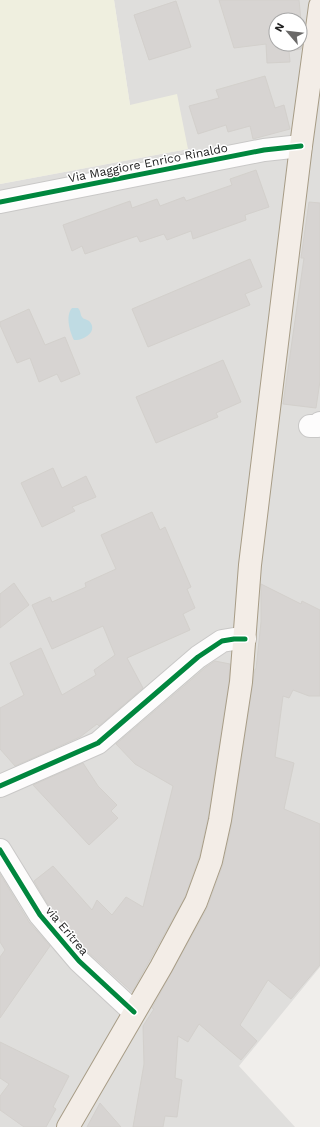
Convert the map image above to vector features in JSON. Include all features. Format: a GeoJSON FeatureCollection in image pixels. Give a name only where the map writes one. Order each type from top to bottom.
{"type":"FeatureCollection","features":[{"type":"Feature","properties":{"kind":"main road"},"geometry":{"type":"LineString","coordinates":[[68,1127],[161,967],[196,902],[211,861],[220,820],[242,682],[250,565],[301,146],[320,6]]}},
{"type":"Feature","properties":{"kind":"street","name":"Via Maggiore Enrico Rinaldo"},"geometry":{"type":"LineString","coordinates":[[0,202],[264,150],[301,146]]}},
{"type":"Feature","properties":{"kind":"street"},"geometry":{"type":"LineString","coordinates":[[0,786],[98,743],[198,657],[222,641],[245,639]]}},
{"type":"Feature","properties":{"kind":"street","name":"via Eritrea"},"geometry":{"type":"LineString","coordinates":[[0,850],[40,915],[79,961],[134,1012]]}},
{"type":"Feature","properties":{"kind":"shaded area"},"geometry":{"type":"Polygon","coordinates":[[[114,0],[320,0],[320,967],[239,1066],[295,1127],[0,1127],[0,184],[188,149],[130,105],[114,0]]]}},
{"type":"Feature","properties":{"kind":"green space"},"geometry":{"type":"Polygon","coordinates":[[[0,0],[114,0],[130,105],[177,94],[188,149],[0,184],[0,0]]]}},
{"type":"Feature","properties":{"kind":"water"},"geometry":{"type":"Polygon","coordinates":[[[72,308],[78,308],[82,317],[89,321],[92,326],[91,332],[88,335],[78,340],[74,340],[69,324],[69,315],[72,308]]]}},
{"type":"Feature","properties":{"kind":"building"},"geometry":{"type":"Polygon","coordinates":[[[219,0],[299,0],[300,12],[268,12],[268,52],[289,52],[290,62],[267,63],[266,44],[234,48],[219,0]]]}},
{"type":"Feature","properties":{"kind":"building"},"geometry":{"type":"Polygon","coordinates":[[[176,1],[191,47],[149,60],[134,15],[176,1]]]}},
{"type":"Feature","properties":{"kind":"building"},"geometry":{"type":"Polygon","coordinates":[[[265,76],[275,108],[284,105],[290,129],[253,139],[250,126],[228,132],[226,125],[198,134],[189,106],[219,98],[216,90],[265,76]]]}},
{"type":"Feature","properties":{"kind":"building"},"geometry":{"type":"Polygon","coordinates":[[[256,170],[269,207],[245,215],[246,220],[193,239],[191,231],[167,240],[164,234],[140,242],[137,236],[85,254],[82,246],[72,251],[63,225],[130,201],[132,208],[157,199],[160,206],[184,197],[186,201],[232,185],[230,179],[256,170]]]}},
{"type":"Feature","properties":{"kind":"building"},"geometry":{"type":"Polygon","coordinates":[[[309,202],[320,203],[320,381],[316,408],[283,404],[304,258],[301,258],[309,202]]]}},
{"type":"Feature","properties":{"kind":"building"},"geometry":{"type":"Polygon","coordinates":[[[250,259],[262,287],[245,294],[250,305],[148,347],[132,309],[250,259]]]}},
{"type":"Feature","properties":{"kind":"building"},"geometry":{"type":"Polygon","coordinates":[[[29,309],[45,345],[65,337],[80,374],[61,382],[57,374],[39,382],[30,358],[17,363],[0,322],[29,309]]]}},
{"type":"Feature","properties":{"kind":"building"},"geometry":{"type":"Polygon","coordinates":[[[223,360],[241,402],[216,413],[218,417],[156,443],[136,397],[223,360]]]}},
{"type":"Feature","properties":{"kind":"building"},"geometry":{"type":"Polygon","coordinates":[[[53,468],[62,488],[86,476],[96,497],[72,507],[75,511],[42,527],[21,483],[53,468]]]}},
{"type":"Feature","properties":{"kind":"building"},"geometry":{"type":"Polygon","coordinates":[[[152,512],[160,530],[165,527],[191,587],[187,589],[195,608],[183,614],[190,630],[127,658],[143,688],[99,726],[97,724],[80,737],[15,766],[0,749],[0,708],[24,695],[10,663],[41,648],[62,695],[96,675],[94,670],[115,655],[103,626],[52,649],[32,605],[50,597],[52,602],[86,587],[85,583],[116,569],[101,535],[152,512]]]}},
{"type":"Feature","properties":{"kind":"building"},"geometry":{"type":"Polygon","coordinates":[[[14,583],[29,605],[0,628],[0,594],[14,583]]]}},
{"type":"Feature","properties":{"kind":"building"},"geometry":{"type":"Polygon","coordinates":[[[261,584],[301,604],[302,601],[320,610],[320,696],[309,696],[293,690],[289,698],[283,696],[275,757],[294,763],[284,809],[320,824],[320,965],[291,999],[268,980],[240,1025],[257,1041],[241,1060],[199,1024],[188,1042],[178,1036],[175,1078],[182,1080],[177,1117],[165,1116],[163,1127],[133,1127],[144,1064],[143,1026],[154,1009],[152,1008],[207,908],[223,864],[232,822],[256,669],[261,622],[261,584]]]}},
{"type":"Feature","properties":{"kind":"building"},"geometry":{"type":"Polygon","coordinates":[[[215,661],[230,664],[229,681],[208,818],[199,858],[185,897],[132,992],[88,952],[50,908],[34,881],[53,866],[92,910],[97,900],[112,915],[126,897],[143,907],[173,786],[135,764],[116,744],[215,661]]]}},
{"type":"Feature","properties":{"kind":"building"},"geometry":{"type":"Polygon","coordinates":[[[83,763],[98,786],[117,805],[111,811],[118,818],[89,845],[33,785],[83,763]]]}},
{"type":"Feature","properties":{"kind":"building"},"geometry":{"type":"Polygon","coordinates":[[[0,874],[29,922],[50,946],[0,1018],[0,957],[5,950],[0,942],[0,874]]]}},
{"type":"Feature","properties":{"kind":"building"},"geometry":{"type":"Polygon","coordinates":[[[0,1042],[69,1076],[53,1107],[56,1109],[46,1127],[24,1127],[0,1110],[0,1096],[9,1084],[0,1078],[0,1042]]]}},
{"type":"Feature","properties":{"kind":"building"},"geometry":{"type":"Polygon","coordinates":[[[100,1103],[121,1127],[87,1127],[100,1103]]]}},
{"type":"Feature","properties":{"kind":"cycle path"},"geometry":{"type":"LineString","coordinates":[[0,202],[264,150],[301,146]]}},
{"type":"Feature","properties":{"kind":"cycle path"},"geometry":{"type":"LineString","coordinates":[[0,786],[98,743],[198,657],[222,641],[245,639]]}},
{"type":"Feature","properties":{"kind":"cycle path"},"geometry":{"type":"LineString","coordinates":[[0,850],[40,915],[79,961],[134,1012]]}}]}
